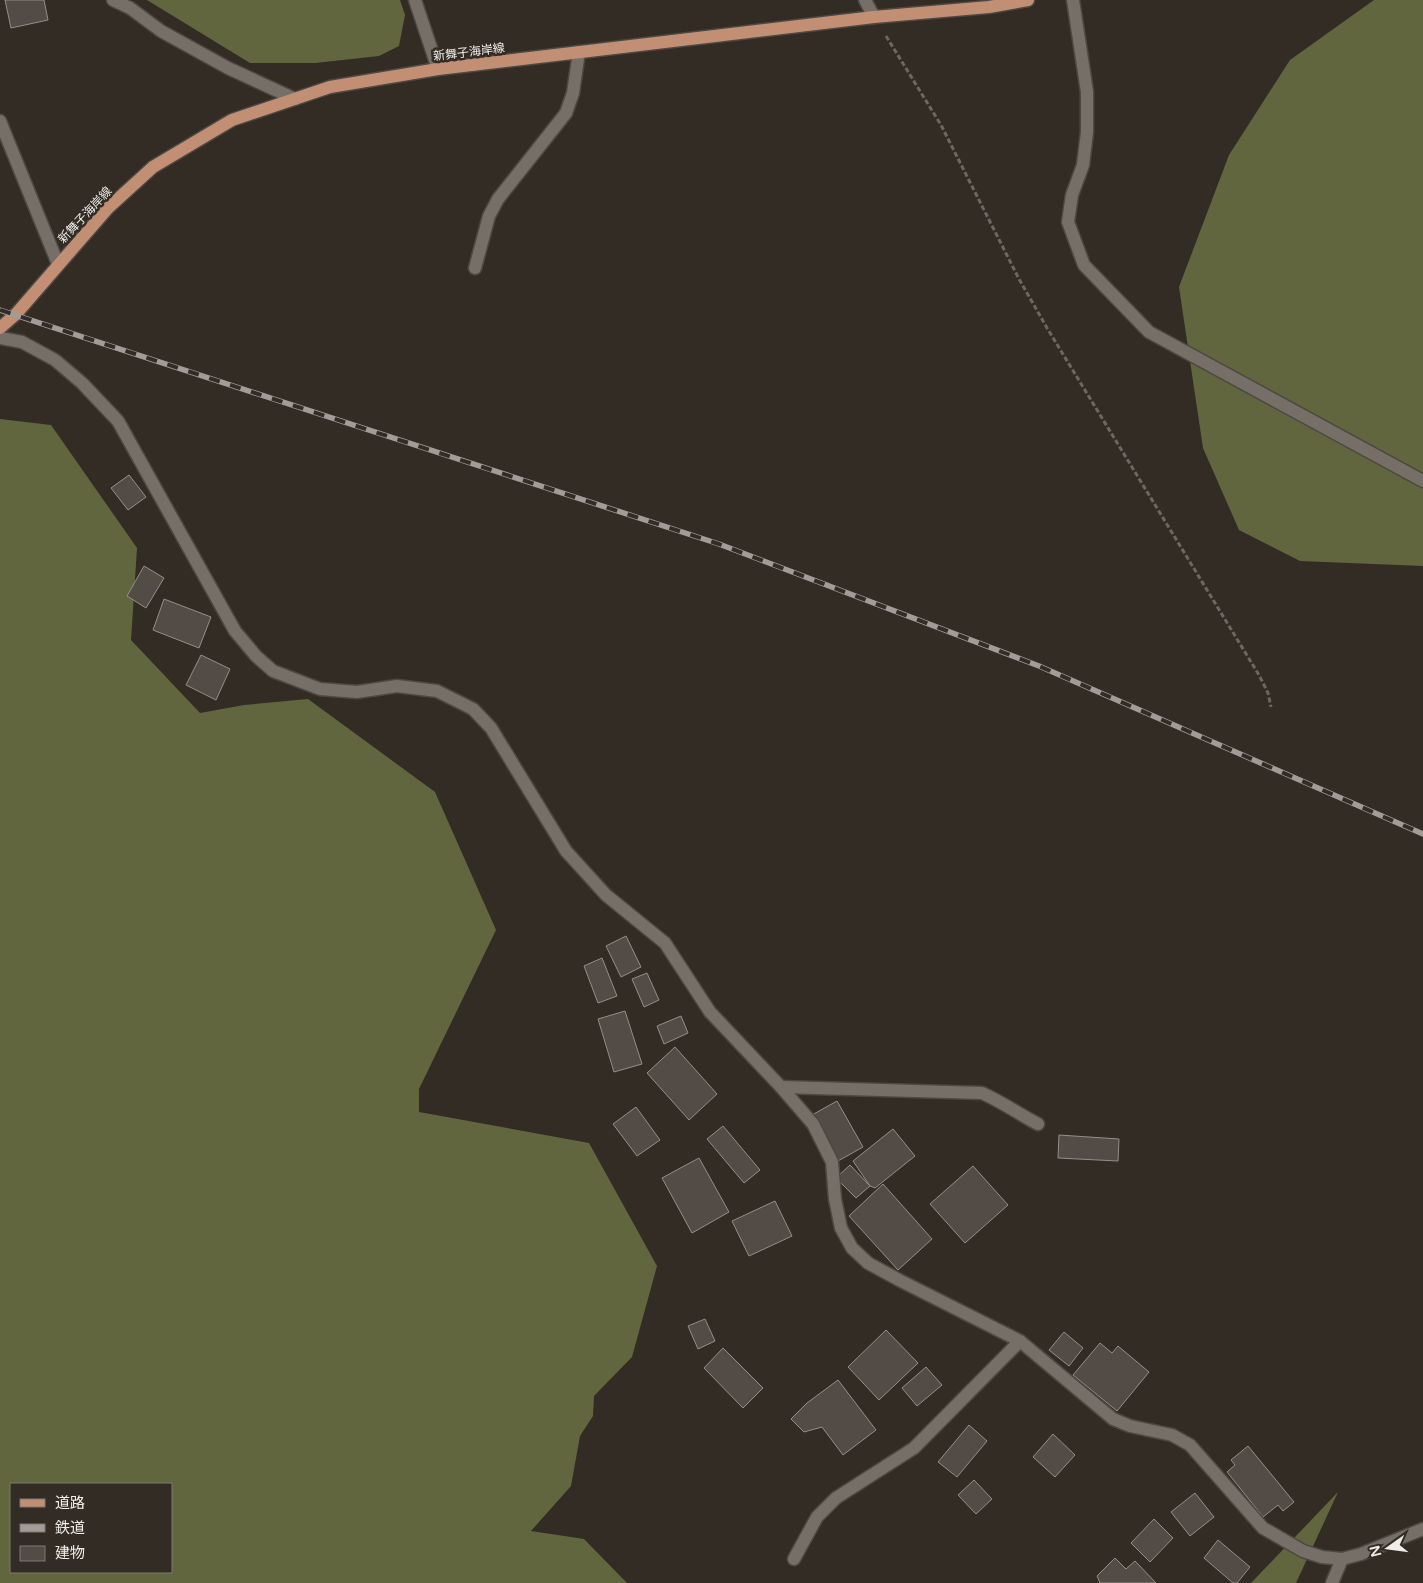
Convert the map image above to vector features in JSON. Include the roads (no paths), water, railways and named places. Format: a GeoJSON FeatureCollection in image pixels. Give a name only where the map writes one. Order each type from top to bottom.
{"type":"FeatureCollection","features":[{"type":"Feature","properties":{"kind":"main road","name":"新舞子海岸線"},"geometry":{"type":"LineString","coordinates":[[0,328],[16,314],[108,208],[153,167],[232,120],[330,87],[438,69],[874,17],[989,7],[1028,0]]}},
{"type":"Feature","properties":{"kind":"street"},"geometry":{"type":"LineString","coordinates":[[113,0],[130,8],[161,32],[228,68],[295,99]]}},
{"type":"Feature","properties":{"kind":"street"},"geometry":{"type":"LineString","coordinates":[[415,0],[438,69]]}},
{"type":"Feature","properties":{"kind":"street"},"geometry":{"type":"LineString","coordinates":[[865,0],[874,17]]}},
{"type":"Feature","properties":{"kind":"street"},"geometry":{"type":"LineString","coordinates":[[1073,0],[1087,92],[1087,132],[1082,165],[1072,196],[1068,222],[1084,264],[1149,332],[1423,481]]}},
{"type":"Feature","properties":{"kind":"street"},"geometry":{"type":"LineString","coordinates":[[476,268],[489,216],[498,199],[566,113],[573,93],[579,52]]}},
{"type":"Feature","properties":{"kind":"street"},"geometry":{"type":"LineString","coordinates":[[0,121],[58,264]]}},
{"type":"Feature","properties":{"kind":"street"},"geometry":{"type":"LineString","coordinates":[[0,338],[22,342],[56,360],[82,383],[118,421],[235,631],[256,656],[273,671],[320,689],[357,692],[397,686],[437,691],[473,709],[491,728],[566,850],[606,895],[665,943],[710,1012],[813,1124],[832,1162],[835,1199],[841,1228],[852,1248],[868,1262],[899,1280],[1020,1341],[1113,1419],[1130,1426],[1172,1435],[1190,1445],[1262,1528],[1303,1552],[1322,1557],[1342,1559],[1362,1554],[1423,1530]]}},
{"type":"Feature","properties":{"kind":"street"},"geometry":{"type":"LineString","coordinates":[[781,1087],[982,1093],[1038,1124]]}},
{"type":"Feature","properties":{"kind":"street"},"geometry":{"type":"LineString","coordinates":[[794,1559],[817,1517],[836,1498],[914,1448],[1020,1341]]}},
{"type":"Feature","properties":{"kind":"street"},"geometry":{"type":"LineString","coordinates":[[1332,1583],[1342,1559]]}},
{"type":"Feature","properties":{"kind":"railway"},"geometry":{"type":"LineString","coordinates":[[0,310],[719,544],[1039,666],[1423,834]]}}]}
